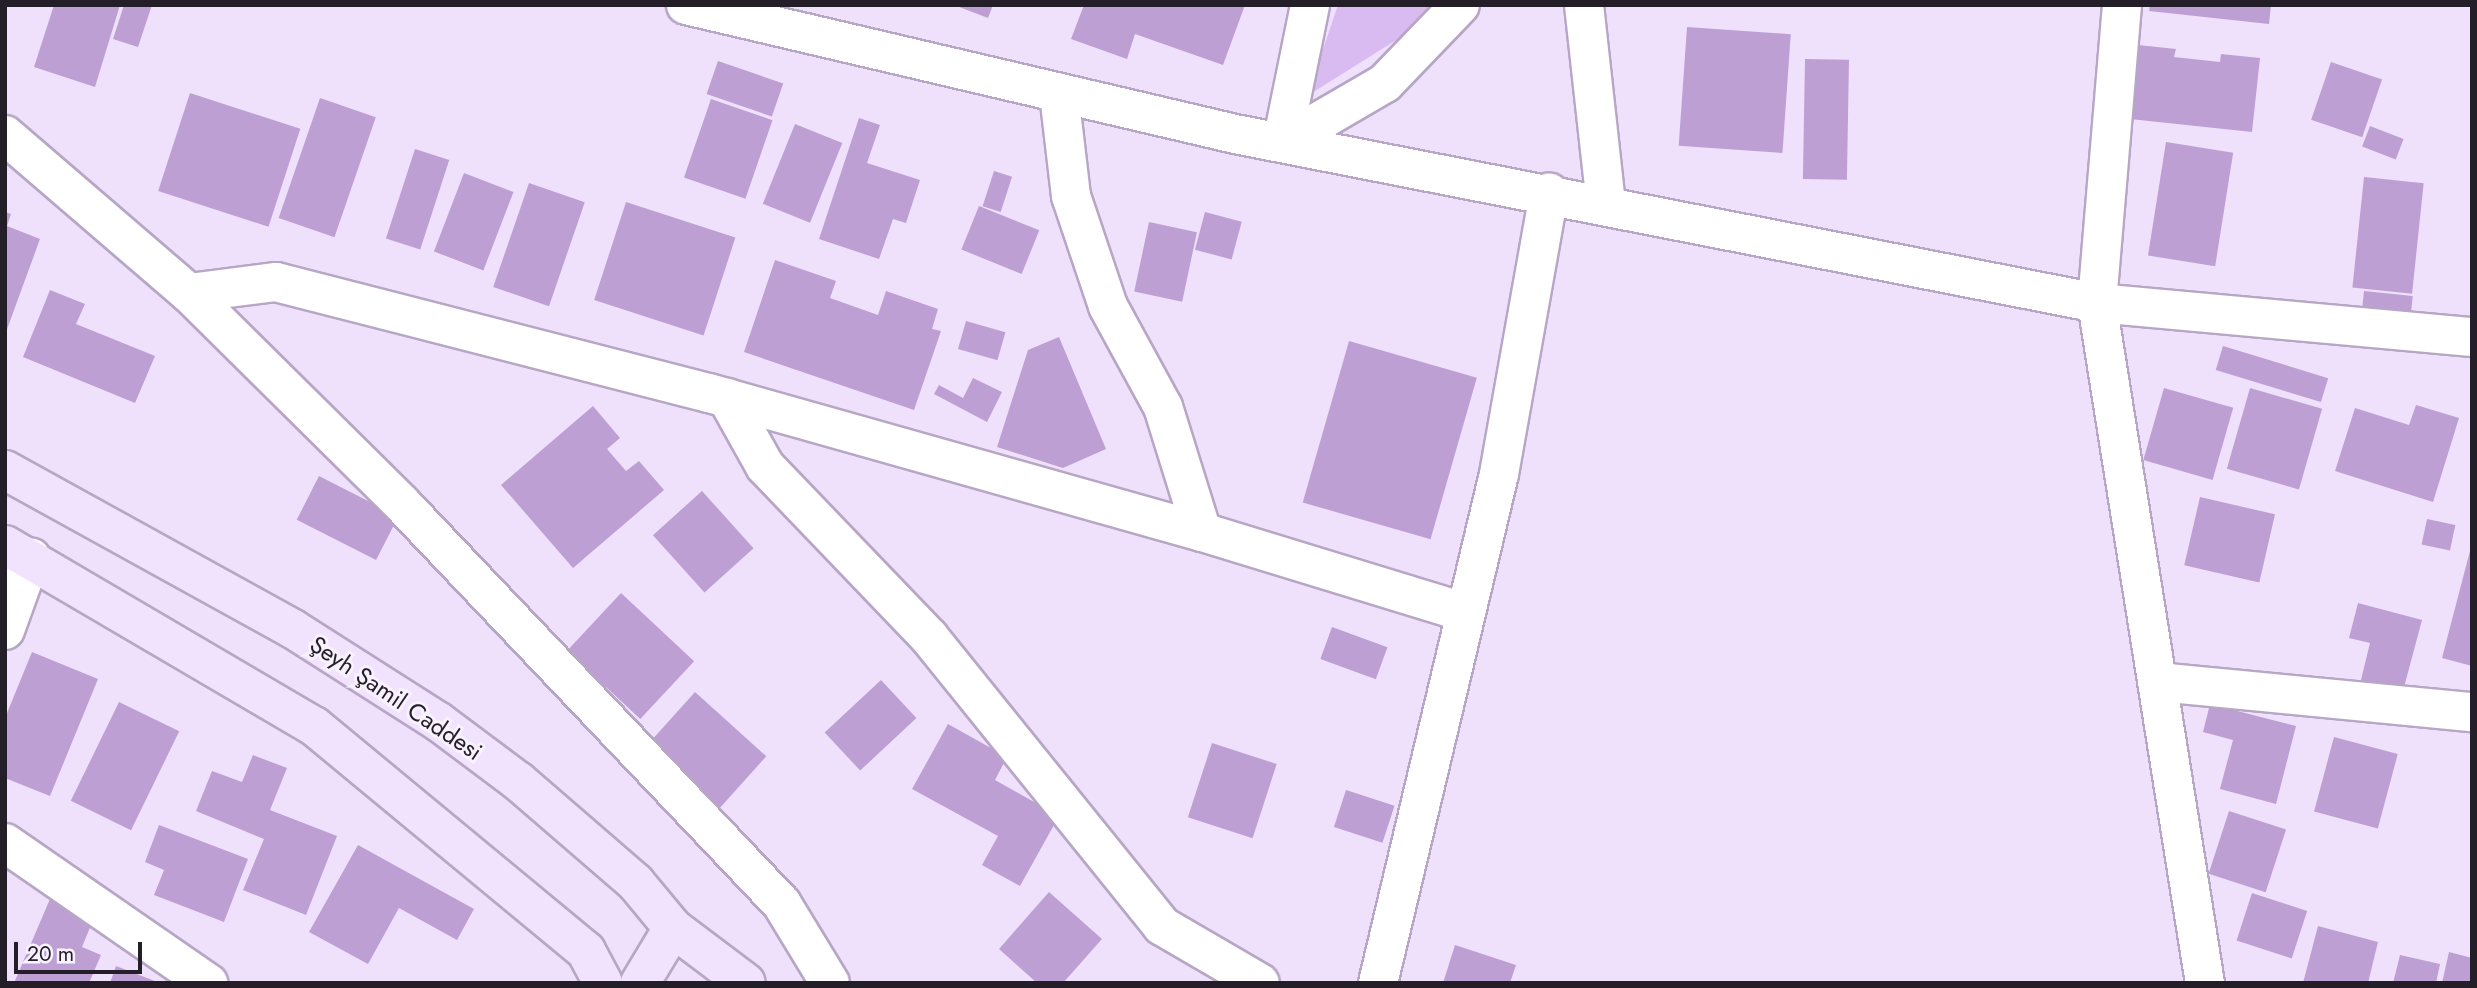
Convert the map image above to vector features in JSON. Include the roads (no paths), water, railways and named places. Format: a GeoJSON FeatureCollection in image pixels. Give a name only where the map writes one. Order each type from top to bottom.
{"type":"FeatureCollection","features":[{"type":"Feature","properties":{"kind":"main road","name":"Şeyh Şamil Caddesi"},"geometry":{"type":"LineString","coordinates":[[5,470],[293,629],[439,722],[518,781],[626,874],[673,928],[746,983]]}},
{"type":"Feature","properties":{"kind":"main road"},"geometry":{"type":"LineString","coordinates":[[18,551],[314,726],[576,942],[603,983]]}},
{"type":"Feature","properties":{"kind":"main road"},"geometry":{"type":"LineString","coordinates":[[640,983],[673,928]]}},
{"type":"Feature","properties":{"kind":"street"},"geometry":{"type":"LineString","coordinates":[[686,5],[1059,94],[1282,143],[1606,203],[2097,303],[2472,337]]}},
{"type":"Feature","properties":{"kind":"street"},"geometry":{"type":"LineString","coordinates":[[1282,143],[1310,5]]}},
{"type":"Feature","properties":{"kind":"street"},"geometry":{"type":"LineString","coordinates":[[1282,143],[1385,83],[1460,5]]}},
{"type":"Feature","properties":{"kind":"street"},"geometry":{"type":"LineString","coordinates":[[1584,5],[1606,203]]}},
{"type":"Feature","properties":{"kind":"street"},"geometry":{"type":"LineString","coordinates":[[2122,5],[2097,303],[2206,983]]}},
{"type":"Feature","properties":{"kind":"street"},"geometry":{"type":"LineString","coordinates":[[1059,94],[1071,196],[1108,306],[1163,407],[1202,532]]}},
{"type":"Feature","properties":{"kind":"street"},"geometry":{"type":"LineString","coordinates":[[5,135],[190,293],[402,505],[782,904],[831,983]]}},
{"type":"Feature","properties":{"kind":"street"},"geometry":{"type":"LineString","coordinates":[[1378,983],[1463,612],[1499,474],[1549,192]]}},
{"type":"Feature","properties":{"kind":"street"},"geometry":{"type":"LineString","coordinates":[[190,293],[276,282],[727,398],[1202,532],[1463,612]]}},
{"type":"Feature","properties":{"kind":"street"},"geometry":{"type":"LineString","coordinates":[[727,398],[765,466],[929,637],[1162,926],[1260,983]]}},
{"type":"Feature","properties":{"kind":"street"},"geometry":{"type":"LineString","coordinates":[[5,630],[18,551]]}},
{"type":"Feature","properties":{"kind":"street"},"geometry":{"type":"LineString","coordinates":[[2158,681],[2472,712]]}},
{"type":"Feature","properties":{"kind":"street"},"geometry":{"type":"LineString","coordinates":[[5,843],[208,983]]}}]}
